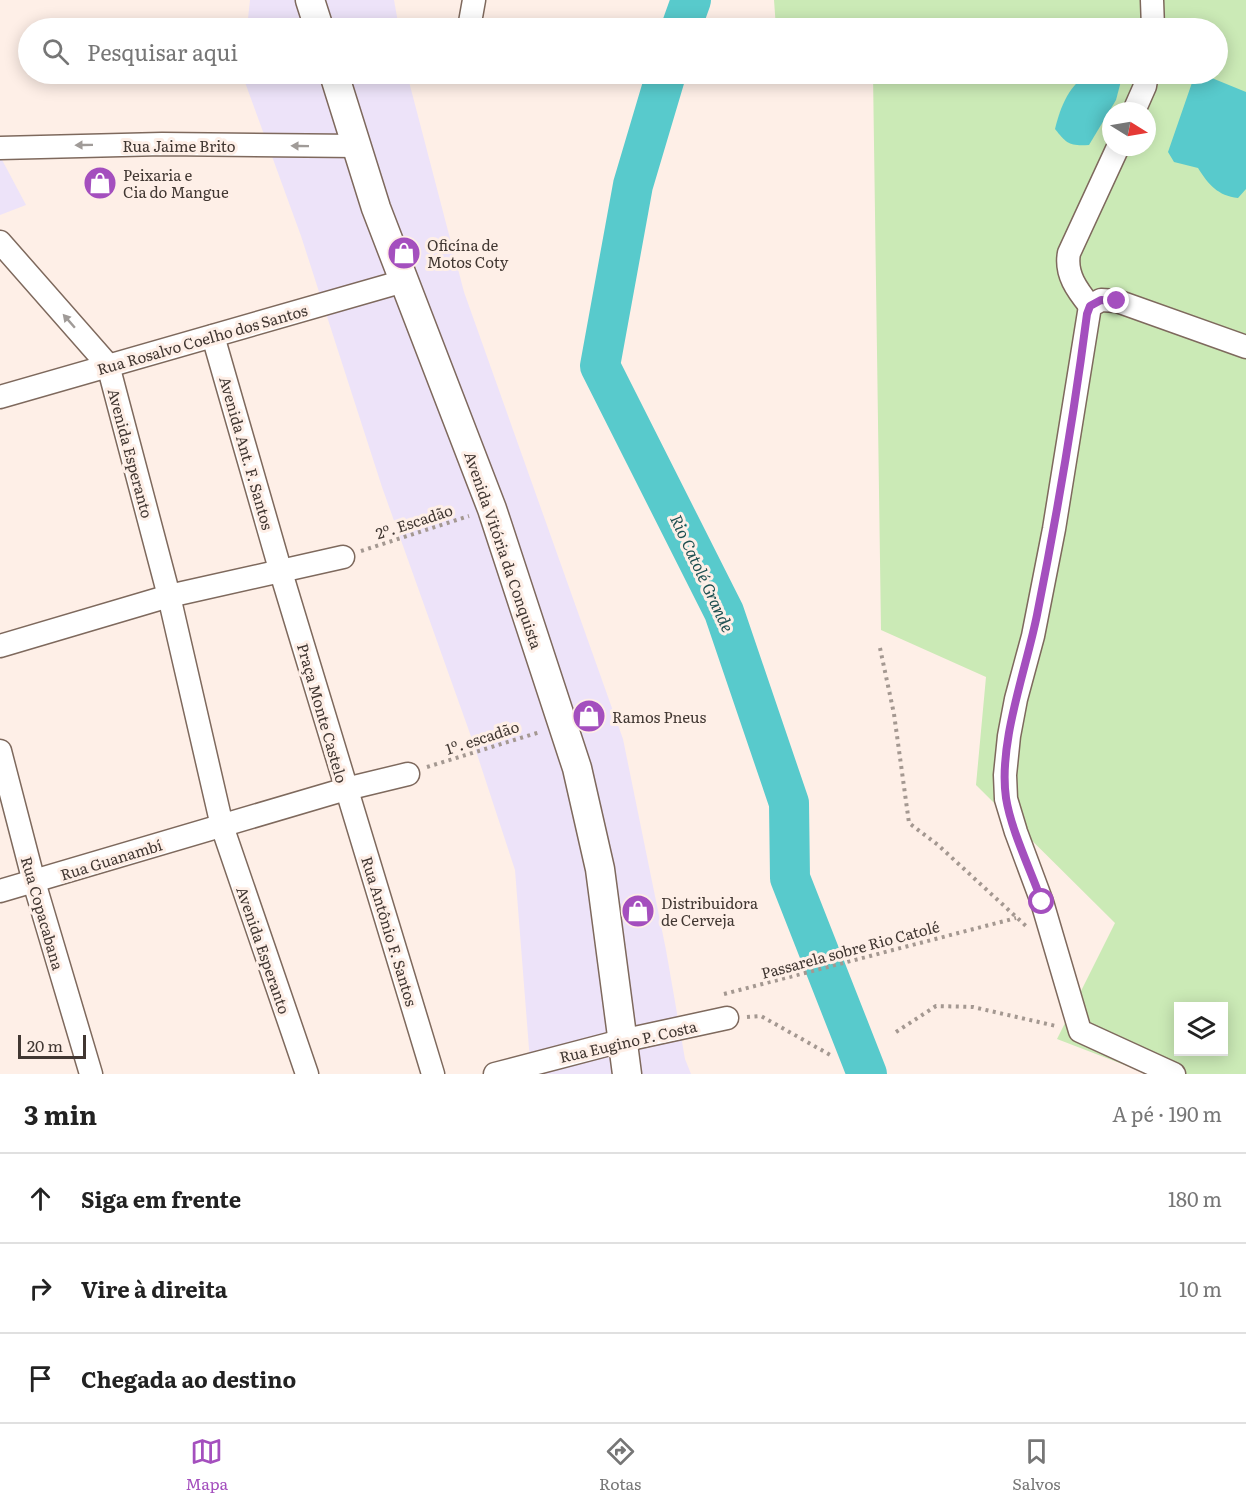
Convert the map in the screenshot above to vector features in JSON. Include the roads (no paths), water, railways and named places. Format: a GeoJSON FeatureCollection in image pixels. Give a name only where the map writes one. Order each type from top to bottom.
{"type":"FeatureCollection","features":[{"type":"Feature","properties":{"kind":"main road"},"geometry":{"type":"LineString","coordinates":[[310,0],[316,18]]}},
{"type":"Feature","properties":{"kind":"main road","name":"Avenida Vitória da Conquista"},"geometry":{"type":"LineString","coordinates":[[337,84],[359,146],[376,208],[492,509],[564,724],[592,826],[600,869],[627,1074]]}},
{"type":"Feature","properties":{"kind":"street"},"geometry":{"type":"LineString","coordinates":[[471,18],[474,0]]}},
{"type":"Feature","properties":{"kind":"street"},"geometry":{"type":"LineString","coordinates":[[1152,0],[1153,18]]}},
{"type":"Feature","properties":{"kind":"street"},"geometry":{"type":"LineString","coordinates":[[1138,102],[1146,84]]}},
{"type":"Feature","properties":{"kind":"street","name":"Rua Jaime Brito"},"geometry":{"type":"LineString","coordinates":[[0,148],[162,144],[359,146]]}},
{"type":"Feature","properties":{"kind":"street"},"geometry":{"type":"LineString","coordinates":[[1090,306],[1069,273],[1067,263],[1069,253],[1114,156]]}},
{"type":"Feature","properties":{"kind":"street","name":"Avenida Esperanto"},"geometry":{"type":"LineString","coordinates":[[0,242],[108,365],[169,596]]}},
{"type":"Feature","properties":{"kind":"street","name":"Rua Rosalvo Coelho dos Santos"},"geometry":{"type":"LineString","coordinates":[[0,396],[404,281]]}},
{"type":"Feature","properties":{"kind":"street"},"geometry":{"type":"LineString","coordinates":[[1174,1074],[1080,1031],[1042,902],[1006,799],[1005,776],[1016,699],[1033,636],[1073,424],[1087,314],[1090,306],[1101,300],[1117,301],[1246,347]]}},
{"type":"Feature","properties":{"kind":"street","name":"Avenida Ant. F. Santos"},"geometry":{"type":"LineString","coordinates":[[213,336],[280,570]]}},
{"type":"Feature","properties":{"kind":"street"},"geometry":{"type":"LineString","coordinates":[[0,646],[169,596],[343,557]]}},
{"type":"Feature","properties":{"kind":"street","name":"Praça Monte Castelo"},"geometry":{"type":"LineString","coordinates":[[222,826],[346,789],[280,570]]}},
{"type":"Feature","properties":{"kind":"street"},"geometry":{"type":"LineString","coordinates":[[169,596],[222,826]]}},
{"type":"Feature","properties":{"kind":"street","name":"Rua Copacabana"},"geometry":{"type":"LineString","coordinates":[[0,751],[34,882],[91,1074]]}},
{"type":"Feature","properties":{"kind":"street"},"geometry":{"type":"LineString","coordinates":[[346,789],[408,774]]}},
{"type":"Feature","properties":{"kind":"street","name":"Rua Antônio F. Santos"},"geometry":{"type":"LineString","coordinates":[[346,789],[433,1074]]}},
{"type":"Feature","properties":{"kind":"street","name":"Avenida Esperanto"},"geometry":{"type":"LineString","coordinates":[[222,826],[307,1074]]}},
{"type":"Feature","properties":{"kind":"street","name":"Rua Guanambí"},"geometry":{"type":"LineString","coordinates":[[0,891],[222,826]]}},
{"type":"Feature","properties":{"kind":"street","name":"Rua Eugino P. Costa"},"geometry":{"type":"LineString","coordinates":[[495,1074],[621,1041],[727,1018]]}},
{"type":"Feature","properties":{"kind":"water"},"geometry":{"type":"Polygon","coordinates":[[[1076,84],[1120,84],[1115,102],[1102,102],[1102,123],[1089,145],[1077,145],[1066,141],[1055,129],[1067,96],[1076,84]]]}},
{"type":"Feature","properties":{"kind":"water"},"geometry":{"type":"Polygon","coordinates":[[[1192,84],[1226,84],[1246,92],[1246,189],[1238,198],[1219,192],[1198,168],[1174,162],[1168,152],[1192,84]]]}},
{"type":"Feature","properties":{"kind":"waterway","name":"Rio Catolé Grande"},"geometry":{"type":"LineString","coordinates":[[685,18],[691,0]]}},
{"type":"Feature","properties":{"kind":"waterway","name":"Rio Catolé Grande"},"geometry":{"type":"LineString","coordinates":[[663,84],[633,185],[600,366],[724,612],[789,803],[790,878],[867,1074]]}},
{"type":"Feature","properties":{"kind":"place","name":"Peixaria e Cia do Mangue"},"geometry":{"type":"Point","coordinates":[100,183]}},
{"type":"Feature","properties":{"kind":"place","name":"Oficína de Motos Coty"},"geometry":{"type":"Point","coordinates":[404,253]}},
{"type":"Feature","properties":{"kind":"place","name":"Ramos Pneus"},"geometry":{"type":"Point","coordinates":[589,716]}},
{"type":"Feature","properties":{"kind":"place","name":"Distribuidora de Cerveja"},"geometry":{"type":"Point","coordinates":[638,911]}}]}
